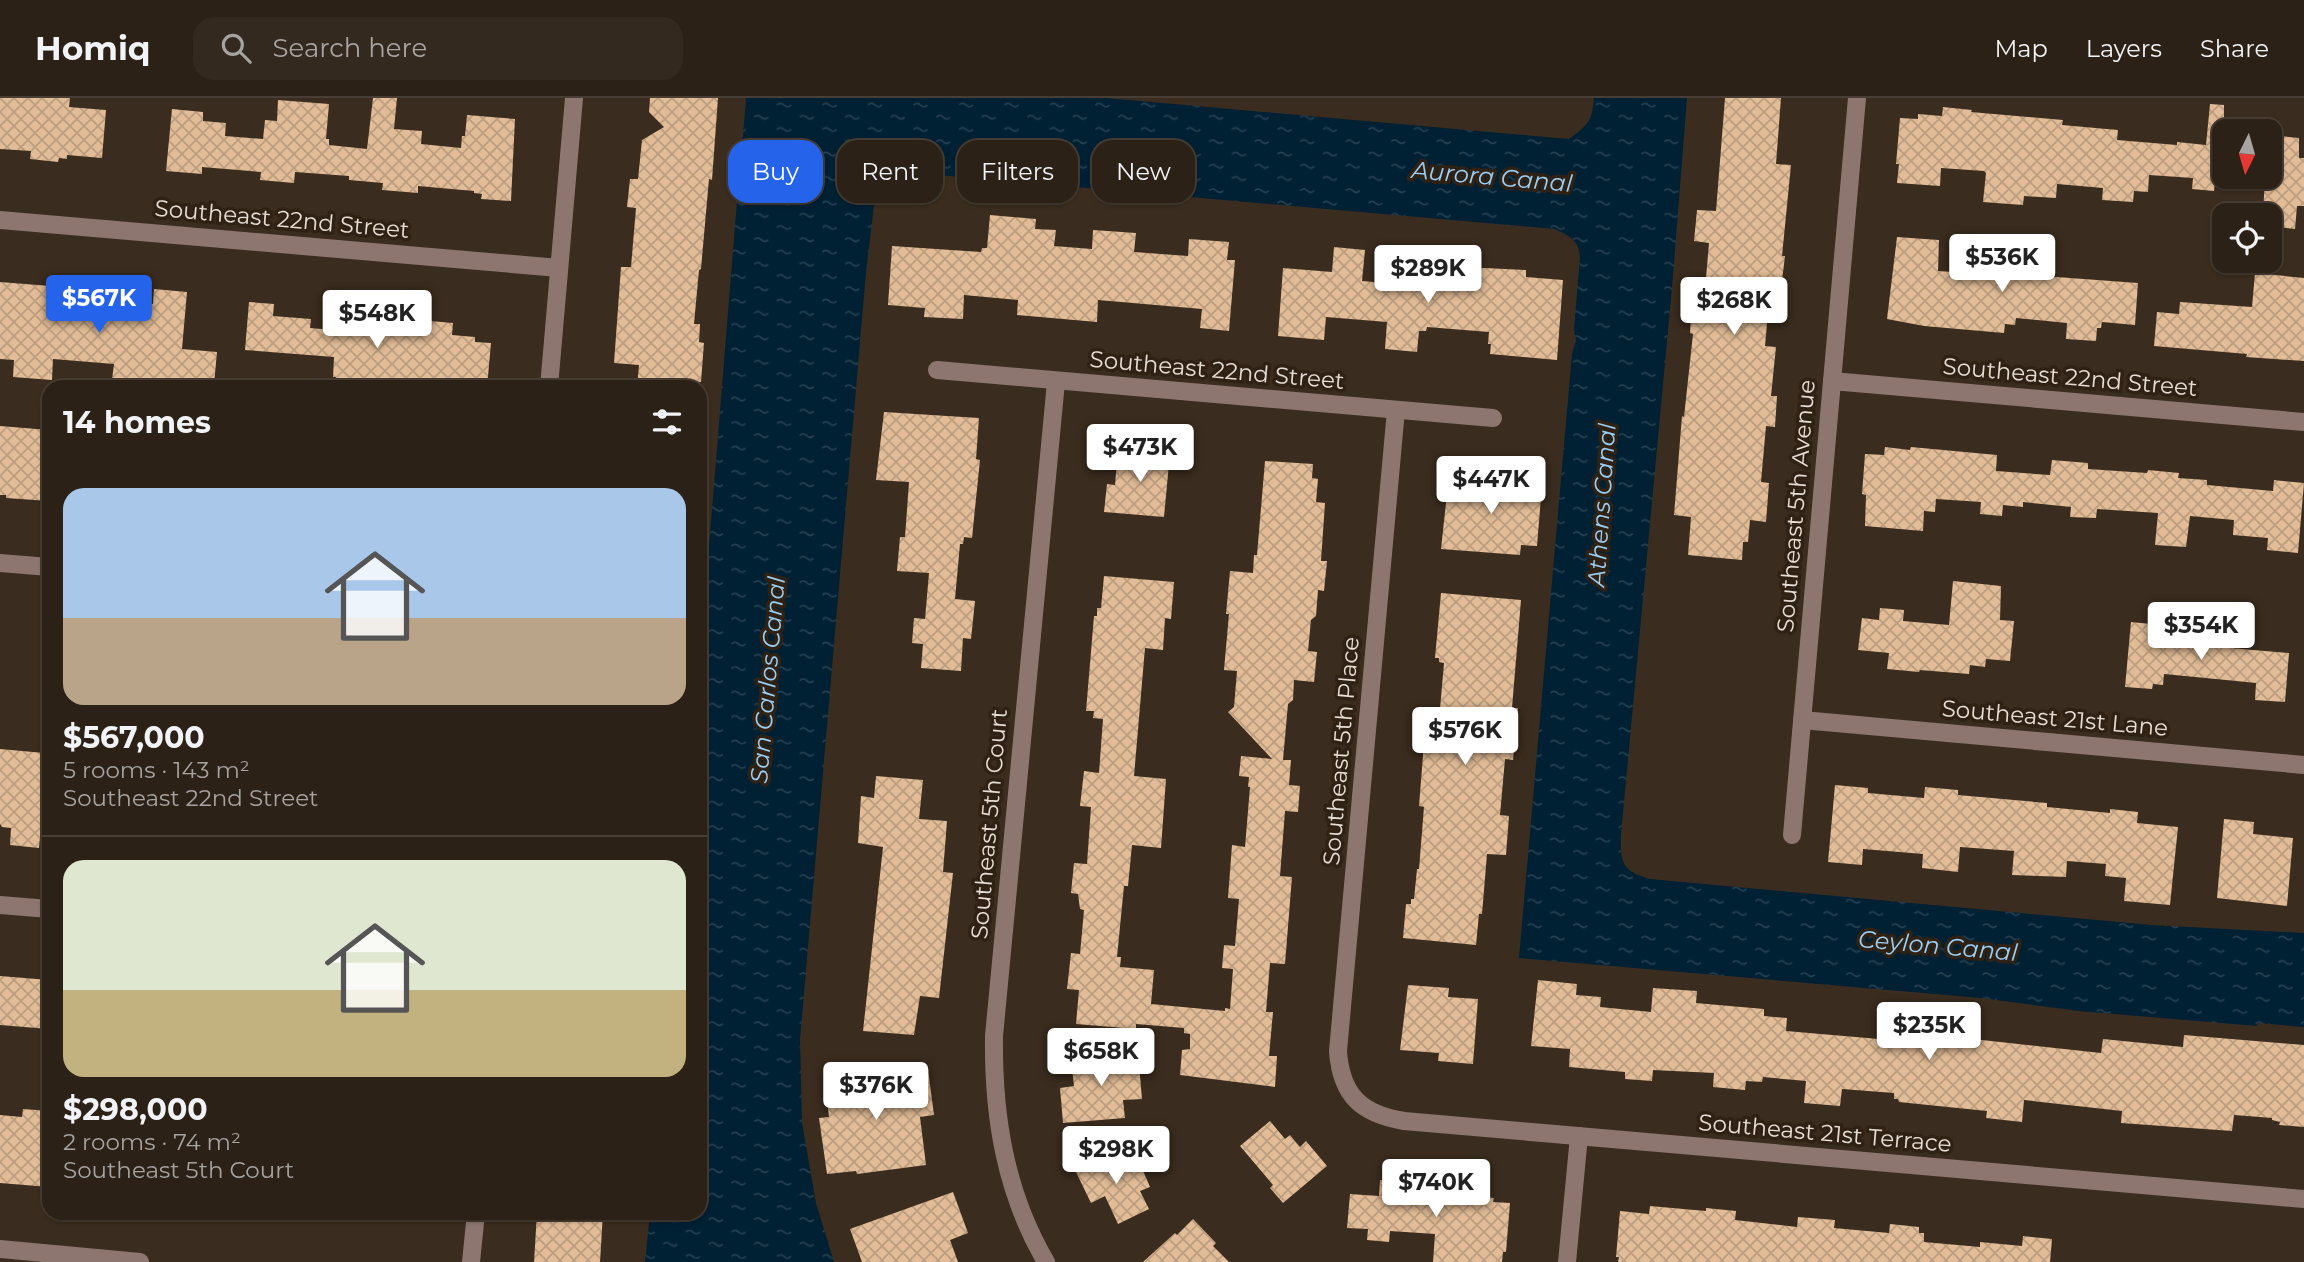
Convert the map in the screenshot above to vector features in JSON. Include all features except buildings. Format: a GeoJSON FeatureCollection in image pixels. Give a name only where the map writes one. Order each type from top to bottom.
{"type":"FeatureCollection","features":[{"type":"Feature","properties":{"kind":"street"},"geometry":{"type":"LineString","coordinates":[[550,380],[574,98]]}},
{"type":"Feature","properties":{"kind":"street","name":"Southeast 5th Avenue"},"geometry":{"type":"LineString","coordinates":[[1792,835],[1857,98]]}},
{"type":"Feature","properties":{"kind":"street","name":"Southeast 22nd Street"},"geometry":{"type":"LineString","coordinates":[[0,220],[559,268]]}},
{"type":"Feature","properties":{"kind":"street","name":"Southeast 22nd Street"},"geometry":{"type":"LineString","coordinates":[[937,370],[1493,418]]}},
{"type":"Feature","properties":{"kind":"street","name":"Southeast 22nd Street"},"geometry":{"type":"LineString","coordinates":[[1832,381],[2304,422]]}},
{"type":"Feature","properties":{"kind":"street","name":"Southeast 5th Court"},"geometry":{"type":"LineString","coordinates":[[1046,1262],[1011,1185],[997,1122],[993,1079],[994,1036],[1055,382]]}},
{"type":"Feature","properties":{"kind":"street","name":"Southeast 5th Place"},"geometry":{"type":"LineString","coordinates":[[1350,1093],[1342,1079],[1338,1051],[1396,410]]}},
{"type":"Feature","properties":{"kind":"street"},"geometry":{"type":"LineString","coordinates":[[0,563],[42,566]]}},
{"type":"Feature","properties":{"kind":"street","name":"Southeast 21st Lane"},"geometry":{"type":"LineString","coordinates":[[1802,720],[2304,765]]}},
{"type":"Feature","properties":{"kind":"street"},"geometry":{"type":"LineString","coordinates":[[0,905],[42,908]]}},
{"type":"Feature","properties":{"kind":"street","name":"Southeast 21st Terrace"},"geometry":{"type":"LineString","coordinates":[[1350,1093],[1359,1104],[1385,1118],[2304,1199]]}},
{"type":"Feature","properties":{"kind":"street"},"geometry":{"type":"LineString","coordinates":[[1567,1262],[1579,1136]]}},
{"type":"Feature","properties":{"kind":"street"},"geometry":{"type":"LineString","coordinates":[[471,1262],[475,1220]]}},
{"type":"Feature","properties":{"kind":"street"},"geometry":{"type":"LineString","coordinates":[[0,1249],[140,1262]]}},
{"type":"Feature","properties":{"kind":"water"},"geometry":{"type":"Polygon","coordinates":[[[746,98],[1106,98],[1569,139],[1588,122],[1594,98],[1687,98],[1621,834],[1622,859],[1628,869],[1650,879],[2151,925],[2304,933],[2304,1027],[2258,1023],[2257,1026],[2079,1011],[1981,998],[1519,958],[1572,354],[1576,340],[1574,330],[1580,256],[1575,242],[1555,229],[1195,198],[1195,140],[1092,140],[1092,188],[1078,187],[1078,140],[957,140],[957,177],[943,175],[943,140],[837,140],[837,203],[874,203],[866,272],[800,1040],[802,1123],[816,1203],[834,1262],[645,1262],[649,1220],[707,1220],[707,572],[737,203],[823,203],[823,140],[742,140],[746,98]]]}},
{"type":"Feature","properties":{"kind":"water label","name":"Aurora Canal"},"geometry":{"type":"Point","coordinates":[1492,177]}},
{"type":"Feature","properties":{"kind":"water label","name":"Athens Canal"},"geometry":{"type":"Point","coordinates":[1602,505]}},
{"type":"Feature","properties":{"kind":"water label","name":"San Carlos Canal"},"geometry":{"type":"Point","coordinates":[768,680]}},
{"type":"Feature","properties":{"kind":"water label","name":"Ceylon Canal"},"geometry":{"type":"Point","coordinates":[1938,946]}}]}
